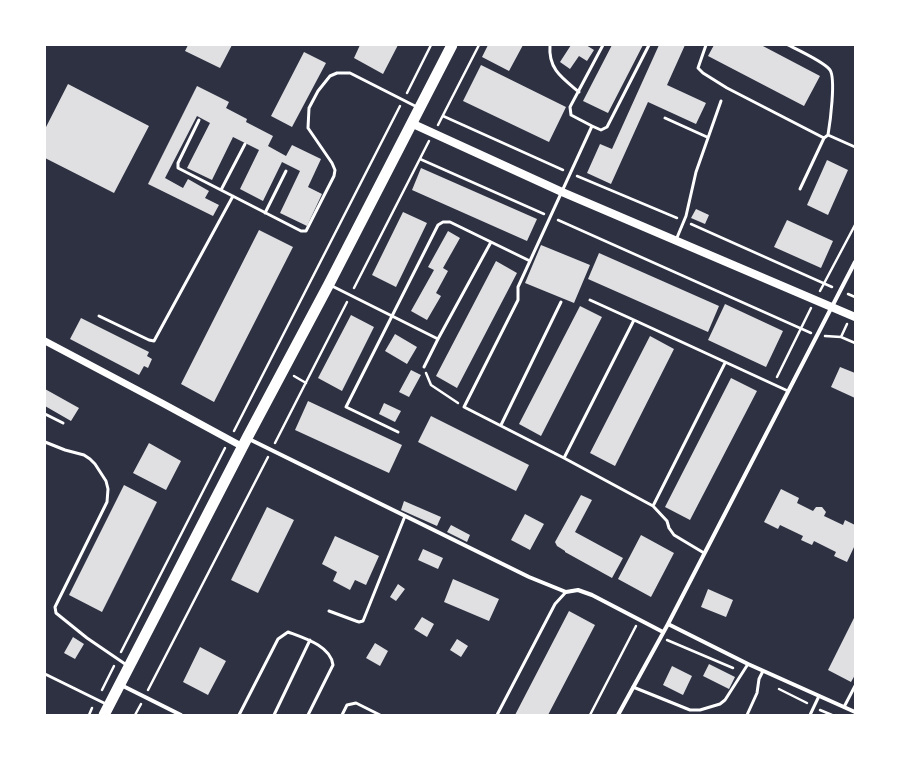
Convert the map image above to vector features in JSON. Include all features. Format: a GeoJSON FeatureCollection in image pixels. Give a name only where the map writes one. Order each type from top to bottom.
{"type":"FeatureCollection","features":[{"type":"Feature","properties":{"kind":"highway"},"geometry":{"type":"LineString","coordinates":[[107,710],[452,45]]}},
{"type":"Feature","properties":{"kind":"main road"},"geometry":{"type":"LineString","coordinates":[[411,123],[562,192],[855,318]]}},
{"type":"Feature","properties":{"kind":"street"},"geometry":{"type":"LineString","coordinates":[[618,715],[668,624],[855,262]]}},
{"type":"Feature","properties":{"kind":"street"},"geometry":{"type":"LineString","coordinates":[[45,342],[229,440],[272,450],[529,577],[566,592],[578,590],[592,595],[663,632]]}},
{"type":"Feature","properties":{"kind":"street"},"geometry":{"type":"LineString","coordinates":[[668,624],[748,664],[855,712]]}},
{"type":"Feature","properties":{"kind":"street"},"geometry":{"type":"LineString","coordinates":[[120,685],[181,715]]}},
{"type":"Feature","properties":{"kind":"lane"},"geometry":{"type":"LineString","coordinates":[[550,45],[549,55],[552,66],[560,76],[579,92]]}},
{"type":"Feature","properties":{"kind":"lane"},"geometry":{"type":"LineString","coordinates":[[603,45],[570,107],[571,115],[602,130],[607,127],[649,45]]}},
{"type":"Feature","properties":{"kind":"lane"},"geometry":{"type":"LineString","coordinates":[[706,45],[698,68],[703,73],[727,88],[824,138]]}},
{"type":"Feature","properties":{"kind":"lane"},"geometry":{"type":"LineString","coordinates":[[788,45],[825,65],[831,71],[833,80],[828,135],[824,138],[800,189]]}},
{"type":"Feature","properties":{"kind":"lane"},"geometry":{"type":"LineString","coordinates":[[199,120],[178,163],[178,168],[301,231],[306,231],[334,176],[335,170],[332,162],[308,128],[309,108],[318,91],[330,76],[337,73],[350,73],[419,108]]}},
{"type":"Feature","properties":{"kind":"lane"},"geometry":{"type":"LineString","coordinates":[[676,240],[683,221],[707,137],[721,101]]}},
{"type":"Feature","properties":{"kind":"lane"},"geometry":{"type":"LineString","coordinates":[[665,118],[707,137]]}},
{"type":"Feature","properties":{"kind":"lane"},"geometry":{"type":"LineString","coordinates":[[592,126],[518,287],[518,300],[464,407],[564,458],[652,506],[667,521],[669,528],[674,535],[704,553]]}},
{"type":"Feature","properties":{"kind":"lane"},"geometry":{"type":"LineString","coordinates":[[828,135],[855,147]]}},
{"type":"Feature","properties":{"kind":"lane"},"geometry":{"type":"LineString","coordinates":[[221,190],[245,144]]}},
{"type":"Feature","properties":{"kind":"lane"},"geometry":{"type":"LineString","coordinates":[[265,213],[286,170]]}},
{"type":"Feature","properties":{"kind":"lane"},"geometry":{"type":"LineString","coordinates":[[99,316],[154,341],[233,196]]}},
{"type":"Feature","properties":{"kind":"lane"},"geometry":{"type":"LineString","coordinates":[[398,432],[346,407],[438,225],[446,221],[450,222],[530,261]]}},
{"type":"Feature","properties":{"kind":"lane"},"geometry":{"type":"LineString","coordinates":[[424,367],[491,242]]}},
{"type":"Feature","properties":{"kind":"lane"},"geometry":{"type":"LineString","coordinates":[[329,284],[438,339]]}},
{"type":"Feature","properties":{"kind":"lane"},"geometry":{"type":"LineString","coordinates":[[590,300],[788,391]]}},
{"type":"Feature","properties":{"kind":"lane"},"geometry":{"type":"LineString","coordinates":[[501,425],[561,302]]}},
{"type":"Feature","properties":{"kind":"lane"},"geometry":{"type":"LineString","coordinates":[[564,458],[634,320]]}},
{"type":"Feature","properties":{"kind":"lane"},"geometry":{"type":"LineString","coordinates":[[652,506],[725,363]]}},
{"type":"Feature","properties":{"kind":"lane"},"geometry":{"type":"LineString","coordinates":[[45,414],[63,423]]}},
{"type":"Feature","properties":{"kind":"lane"},"geometry":{"type":"LineString","coordinates":[[45,442],[65,450],[84,455],[90,459],[102,476],[108,489],[107,502],[55,607],[56,613],[87,638],[129,667]]}},
{"type":"Feature","properties":{"kind":"lane"},"geometry":{"type":"LineString","coordinates":[[329,611],[359,622],[363,621],[405,516]]}},
{"type":"Feature","properties":{"kind":"lane"},"geometry":{"type":"LineString","coordinates":[[497,715],[555,604],[566,592]]}},
{"type":"Feature","properties":{"kind":"lane"},"geometry":{"type":"LineString","coordinates":[[240,715],[278,639],[288,632],[310,640],[325,650],[332,659],[333,665],[308,715]]}},
{"type":"Feature","properties":{"kind":"lane"},"geometry":{"type":"LineString","coordinates":[[274,715],[310,640]]}},
{"type":"Feature","properties":{"kind":"lane"},"geometry":{"type":"LineString","coordinates":[[633,687],[690,710],[700,710],[720,704],[725,700],[748,664]]}},
{"type":"Feature","properties":{"kind":"lane"},"geometry":{"type":"LineString","coordinates":[[747,715],[757,693],[759,679],[763,671]]}},
{"type":"Feature","properties":{"kind":"lane"},"geometry":{"type":"LineString","coordinates":[[45,674],[97,699],[107,710]]}},
{"type":"Feature","properties":{"kind":"lane"},"geometry":{"type":"LineString","coordinates":[[844,707],[855,686]]}},
{"type":"Feature","properties":{"kind":"lane"},"geometry":{"type":"LineString","coordinates":[[810,715],[819,696]]}},
{"type":"Feature","properties":{"kind":"lane"},"geometry":{"type":"LineString","coordinates":[[342,715],[347,705],[356,703],[380,715]]}},
{"type":"Feature","properties":{"kind":"path"},"geometry":{"type":"LineString","coordinates":[[89,715],[431,45]]}},
{"type":"Feature","properties":{"kind":"path"},"geometry":{"type":"LineString","coordinates":[[135,715],[479,45]]}},
{"type":"Feature","properties":{"kind":"path"},"geometry":{"type":"LineString","coordinates":[[443,116],[571,174],[683,221],[855,297]]}},
{"type":"Feature","properties":{"kind":"path"},"geometry":{"type":"LineString","coordinates":[[420,159],[816,336],[841,336],[855,343]]}},
{"type":"Feature","properties":{"kind":"path"},"geometry":{"type":"LineString","coordinates":[[424,367],[431,385],[464,407]]}},
{"type":"Feature","properties":{"kind":"path"},"geometry":{"type":"LineString","coordinates":[[590,715],[638,620]]}},
{"type":"Feature","properties":{"kind":"building"},"geometry":{"type":"Polygon","coordinates":[[[188,45],[232,45],[220,68],[185,51],[188,45]]]}},
{"type":"Feature","properties":{"kind":"building"},"geometry":{"type":"Polygon","coordinates":[[[360,45],[398,45],[383,74],[354,58],[360,45]]]}},
{"type":"Feature","properties":{"kind":"building"},"geometry":{"type":"Polygon","coordinates":[[[488,45],[523,45],[509,71],[482,57],[488,45]]]}},
{"type":"Feature","properties":{"kind":"building"},"geometry":{"type":"Polygon","coordinates":[[[571,45],[586,45],[594,50],[587,61],[579,56],[570,69],[560,62],[571,45]]]}},
{"type":"Feature","properties":{"kind":"building"},"geometry":{"type":"Polygon","coordinates":[[[612,45],[643,45],[608,113],[583,101],[612,45]]]}},
{"type":"Feature","properties":{"kind":"building"},"geometry":{"type":"Polygon","coordinates":[[[659,45],[685,45],[667,85],[706,103],[696,124],[648,102],[611,184],[587,173],[600,144],[612,149],[659,45]]]}},
{"type":"Feature","properties":{"kind":"building"},"geometry":{"type":"Polygon","coordinates":[[[714,45],[761,45],[820,76],[804,106],[708,56],[714,45]]]}},
{"type":"Feature","properties":{"kind":"building"},"geometry":{"type":"Polygon","coordinates":[[[304,52],[326,63],[292,127],[271,116],[304,52]]]}},
{"type":"Feature","properties":{"kind":"building"},"geometry":{"type":"Polygon","coordinates":[[[481,65],[566,107],[549,142],[463,101],[481,65]]]}},
{"type":"Feature","properties":{"kind":"building"},"geometry":{"type":"Polygon","coordinates":[[[68,84],[149,126],[114,193],[45,158],[45,129],[68,84]]]}},
{"type":"Feature","properties":{"kind":"building"},"geometry":{"type":"Polygon","coordinates":[[[197,86],[229,102],[226,108],[247,119],[246,122],[273,136],[268,146],[286,156],[292,145],[321,159],[308,187],[322,194],[307,226],[280,213],[300,171],[282,162],[263,201],[240,189],[259,150],[233,137],[212,180],[187,168],[210,123],[197,116],[165,178],[183,188],[188,179],[209,191],[205,198],[219,205],[213,216],[148,184],[197,86]]]}},
{"type":"Feature","properties":{"kind":"building"},"geometry":{"type":"Polygon","coordinates":[[[827,160],[848,170],[828,215],[807,205],[827,160]]]}},
{"type":"Feature","properties":{"kind":"building"},"geometry":{"type":"Polygon","coordinates":[[[421,168],[537,219],[527,241],[412,190],[421,168]]]}},
{"type":"Feature","properties":{"kind":"building"},"geometry":{"type":"Polygon","coordinates":[[[696,209],[709,215],[705,224],[691,218],[696,209]]]}},
{"type":"Feature","properties":{"kind":"building"},"geometry":{"type":"Polygon","coordinates":[[[403,212],[427,223],[396,287],[372,275],[403,212]]]}},
{"type":"Feature","properties":{"kind":"building"},"geometry":{"type":"Polygon","coordinates":[[[787,220],[833,241],[821,268],[774,247],[787,220]]]}},
{"type":"Feature","properties":{"kind":"building"},"geometry":{"type":"Polygon","coordinates":[[[259,230],[293,247],[214,402],[181,384],[259,230]]]}},
{"type":"Feature","properties":{"kind":"building"},"geometry":{"type":"Polygon","coordinates":[[[448,231],[460,238],[443,268],[448,271],[436,293],[441,296],[427,320],[411,311],[434,270],[428,267],[448,231]]]}},
{"type":"Feature","properties":{"kind":"building"},"geometry":{"type":"Polygon","coordinates":[[[541,245],[590,265],[574,303],[525,283],[541,245]]]}},
{"type":"Feature","properties":{"kind":"building"},"geometry":{"type":"Polygon","coordinates":[[[599,253],[719,306],[708,332],[588,279],[599,253]]]}},
{"type":"Feature","properties":{"kind":"building"},"geometry":{"type":"Polygon","coordinates":[[[496,261],[517,273],[457,388],[436,376],[496,261]]]}},
{"type":"Feature","properties":{"kind":"building"},"geometry":{"type":"Polygon","coordinates":[[[725,304],[783,331],[766,367],[708,340],[725,304]]]}},
{"type":"Feature","properties":{"kind":"building"},"geometry":{"type":"Polygon","coordinates":[[[580,306],[602,317],[541,436],[519,424],[580,306]]]}},
{"type":"Feature","properties":{"kind":"building"},"geometry":{"type":"Polygon","coordinates":[[[351,315],[374,327],[342,391],[318,378],[351,315]]]}},
{"type":"Feature","properties":{"kind":"building"},"geometry":{"type":"Polygon","coordinates":[[[81,318],[149,352],[147,356],[152,359],[148,368],[144,366],[139,375],[70,339],[81,318]]]}},
{"type":"Feature","properties":{"kind":"building"},"geometry":{"type":"Polygon","coordinates":[[[395,334],[417,347],[407,364],[385,351],[395,334]]]}},
{"type":"Feature","properties":{"kind":"building"},"geometry":{"type":"Polygon","coordinates":[[[650,336],[674,349],[615,466],[590,453],[650,336]]]}},
{"type":"Feature","properties":{"kind":"building"},"geometry":{"type":"Polygon","coordinates":[[[840,367],[855,373],[855,398],[831,387],[840,367]]]}},
{"type":"Feature","properties":{"kind":"building"},"geometry":{"type":"Polygon","coordinates":[[[411,370],[421,375],[409,397],[399,392],[411,370]]]}},
{"type":"Feature","properties":{"kind":"building"},"geometry":{"type":"Polygon","coordinates":[[[731,378],[757,391],[690,520],[665,507],[731,378]]]}},
{"type":"Feature","properties":{"kind":"building"},"geometry":{"type":"Polygon","coordinates":[[[45,389],[79,408],[71,421],[45,406],[45,389]]]}},
{"type":"Feature","properties":{"kind":"building"},"geometry":{"type":"Polygon","coordinates":[[[308,401],[402,445],[389,473],[295,430],[308,401]]]}},
{"type":"Feature","properties":{"kind":"building"},"geometry":{"type":"Polygon","coordinates":[[[384,403],[401,411],[395,422],[379,414],[384,403]]]}},
{"type":"Feature","properties":{"kind":"building"},"geometry":{"type":"Polygon","coordinates":[[[431,416],[529,465],[516,491],[418,442],[431,416]]]}},
{"type":"Feature","properties":{"kind":"building"},"geometry":{"type":"Polygon","coordinates":[[[149,443],[181,461],[166,490],[133,473],[149,443]]]}},
{"type":"Feature","properties":{"kind":"building"},"geometry":{"type":"Polygon","coordinates":[[[124,485],[157,502],[102,612],[69,595],[124,485]]]}},
{"type":"Feature","properties":{"kind":"building"},"geometry":{"type":"Polygon","coordinates":[[[781,489],[799,498],[797,503],[813,511],[816,507],[822,507],[826,512],[824,516],[843,525],[845,520],[855,525],[855,545],[847,562],[834,556],[836,552],[814,541],[812,545],[801,540],[803,536],[780,525],[778,529],[764,522],[781,489]]]}},
{"type":"Feature","properties":{"kind":"building"},"geometry":{"type":"Polygon","coordinates":[[[581,495],[592,500],[575,532],[623,558],[612,578],[565,552],[557,546],[555,542],[581,495]]]}},
{"type":"Feature","properties":{"kind":"building"},"geometry":{"type":"Polygon","coordinates":[[[404,501],[441,517],[437,526],[401,510],[404,501]]]}},
{"type":"Feature","properties":{"kind":"building"},"geometry":{"type":"Polygon","coordinates":[[[267,507],[294,520],[258,593],[231,580],[267,507]]]}},
{"type":"Feature","properties":{"kind":"building"},"geometry":{"type":"Polygon","coordinates":[[[525,514],[544,524],[530,550],[511,540],[525,514]]]}},
{"type":"Feature","properties":{"kind":"building"},"geometry":{"type":"Polygon","coordinates":[[[451,525],[470,535],[467,542],[447,532],[451,525]]]}},
{"type":"Feature","properties":{"kind":"building"},"geometry":{"type":"Polygon","coordinates":[[[641,535],[674,553],[651,597],[618,579],[641,535]]]}},
{"type":"Feature","properties":{"kind":"building"},"geometry":{"type":"Polygon","coordinates":[[[335,536],[379,556],[366,585],[355,580],[350,590],[333,581],[337,572],[322,564],[335,536]]]}},
{"type":"Feature","properties":{"kind":"building"},"geometry":{"type":"Polygon","coordinates":[[[423,549],[443,558],[438,569],[418,560],[423,549]]]}},
{"type":"Feature","properties":{"kind":"building"},"geometry":{"type":"Polygon","coordinates":[[[453,579],[499,599],[489,621],[444,602],[453,579]]]}},
{"type":"Feature","properties":{"kind":"building"},"geometry":{"type":"Polygon","coordinates":[[[398,584],[405,589],[396,601],[390,597],[398,584]]]}},
{"type":"Feature","properties":{"kind":"building"},"geometry":{"type":"Polygon","coordinates":[[[708,589],[733,600],[726,617],[701,607],[708,589]]]}},
{"type":"Feature","properties":{"kind":"building"},"geometry":{"type":"Polygon","coordinates":[[[569,611],[595,625],[548,715],[515,715],[569,611]]]}},
{"type":"Feature","properties":{"kind":"building"},"geometry":{"type":"Polygon","coordinates":[[[855,616],[855,675],[851,682],[828,670],[855,616]]]}},
{"type":"Feature","properties":{"kind":"building"},"geometry":{"type":"Polygon","coordinates":[[[422,617],[434,624],[427,637],[414,629],[422,617]]]}},
{"type":"Feature","properties":{"kind":"building"},"geometry":{"type":"Polygon","coordinates":[[[73,637],[84,644],[75,659],[64,653],[73,637]]]}},
{"type":"Feature","properties":{"kind":"building"},"geometry":{"type":"Polygon","coordinates":[[[457,639],[468,646],[461,657],[450,650],[457,639]]]}},
{"type":"Feature","properties":{"kind":"building"},"geometry":{"type":"Polygon","coordinates":[[[375,643],[388,651],[380,666],[366,658],[375,643]]]}},
{"type":"Feature","properties":{"kind":"building"},"geometry":{"type":"Polygon","coordinates":[[[200,647],[226,661],[208,695],[183,682],[200,647]]]}},
{"type":"Feature","properties":{"kind":"building"},"geometry":{"type":"Polygon","coordinates":[[[709,664],[735,677],[729,689],[703,676],[709,664]]]}},
{"type":"Feature","properties":{"kind":"building"},"geometry":{"type":"Polygon","coordinates":[[[672,666],[692,676],[683,695],[663,685],[672,666]]]}}]}
